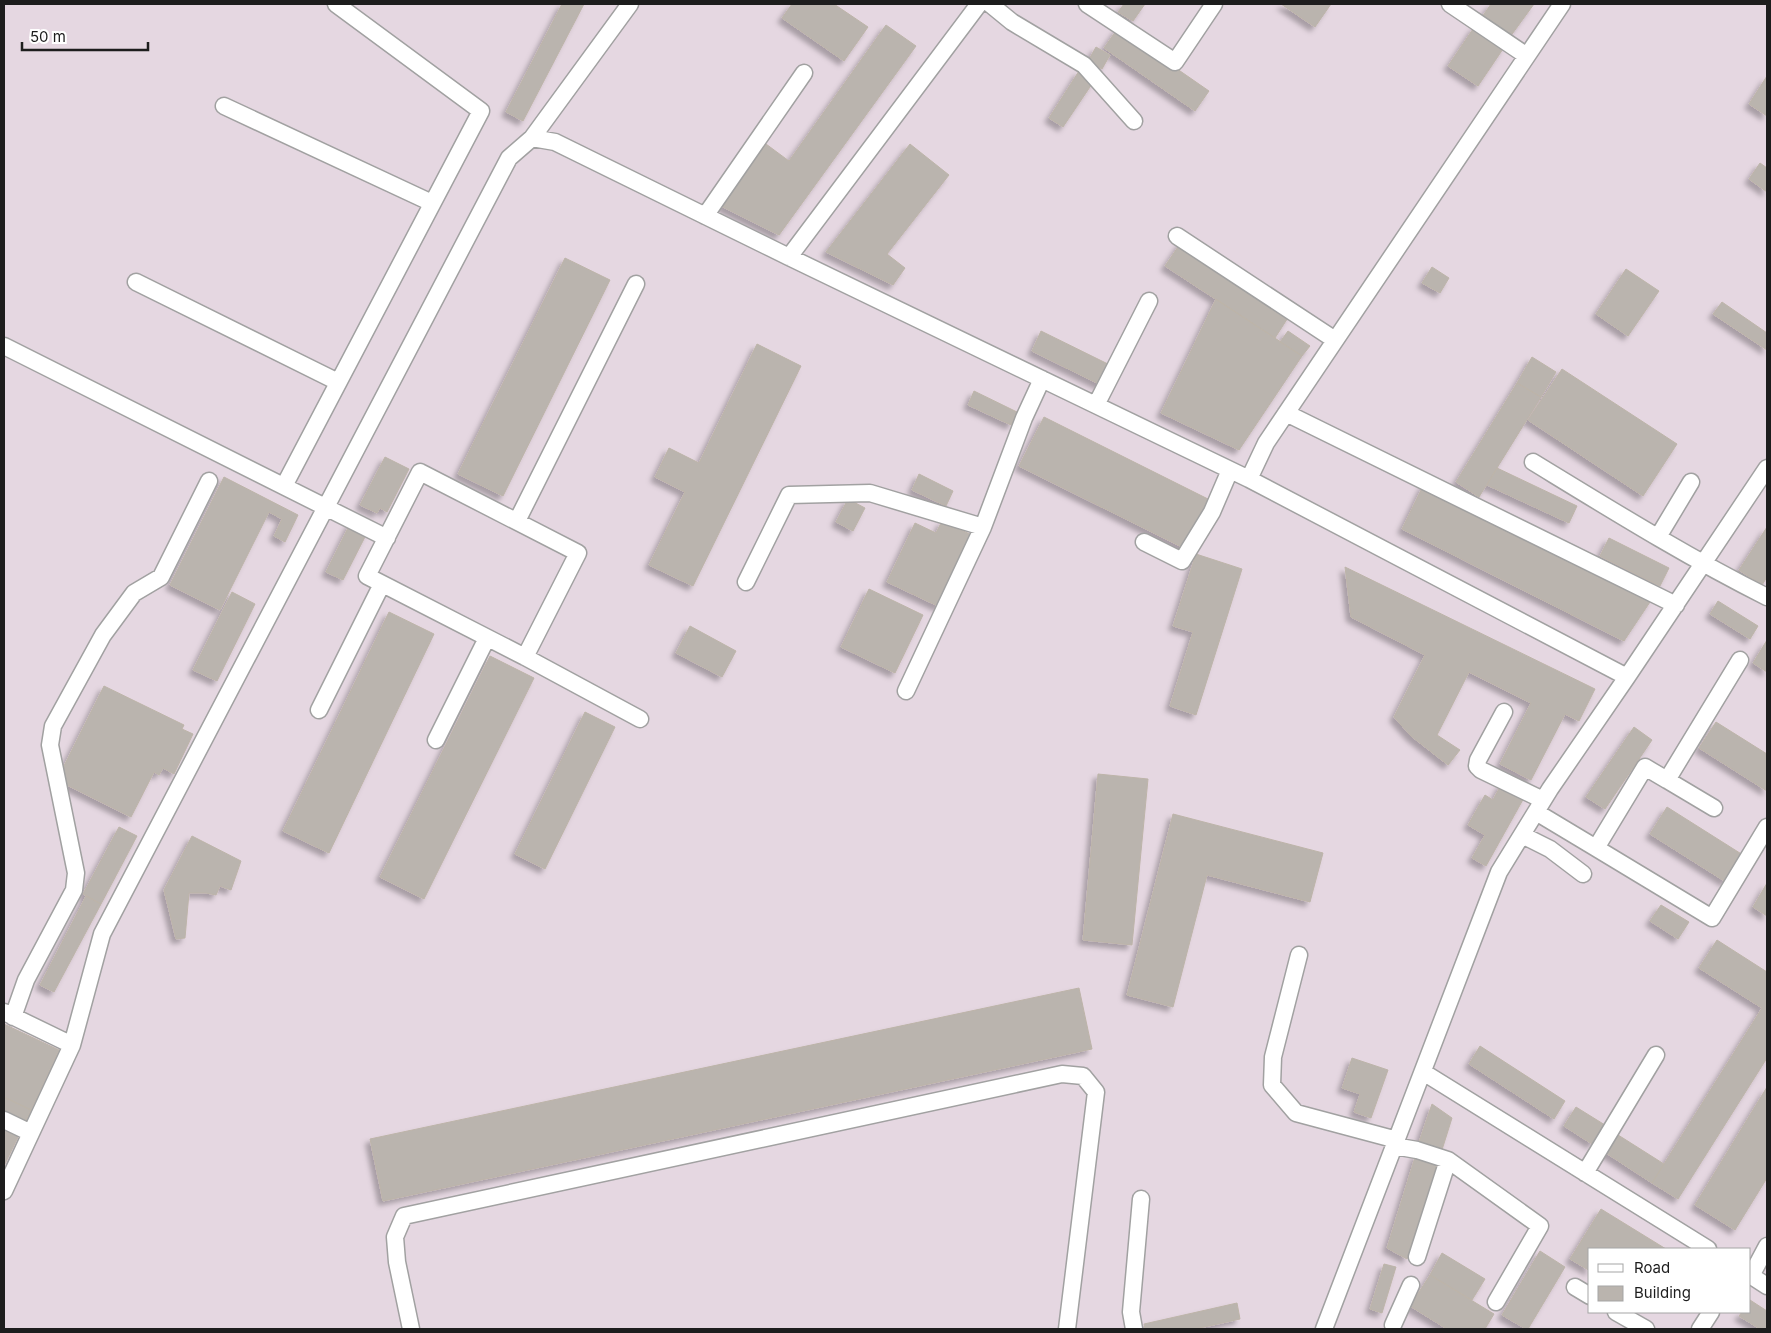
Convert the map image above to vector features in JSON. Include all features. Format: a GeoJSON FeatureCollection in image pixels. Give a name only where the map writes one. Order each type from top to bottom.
{"type":"FeatureCollection","features":[{"type":"Feature","properties":{"kind":"street"},"geometry":{"type":"LineString","coordinates":[[284,486],[481,110],[336,4]]}},
{"type":"Feature","properties":{"kind":"street"},"geometry":{"type":"LineString","coordinates":[[4,1191],[72,1044],[102,934],[509,158],[532,138],[630,4]]}},
{"type":"Feature","properties":{"kind":"street"},"geometry":{"type":"LineString","coordinates":[[789,257],[980,4]]}},
{"type":"Feature","properties":{"kind":"street"},"geometry":{"type":"LineString","coordinates":[[990,4],[1012,22],[1084,65],[1134,120]]}},
{"type":"Feature","properties":{"kind":"street"},"geometry":{"type":"LineString","coordinates":[[1087,4],[1175,62],[1214,4]]}},
{"type":"Feature","properties":{"kind":"street"},"geometry":{"type":"LineString","coordinates":[[1450,4],[1474,10],[1527,56]]}},
{"type":"Feature","properties":{"kind":"street"},"geometry":{"type":"LineString","coordinates":[[1249,479],[1266,442],[1562,4]]}},
{"type":"Feature","properties":{"kind":"street"},"geometry":{"type":"LineString","coordinates":[[706,216],[804,73]]}},
{"type":"Feature","properties":{"kind":"street"},"geometry":{"type":"LineString","coordinates":[[224,106],[432,203]]}},
{"type":"Feature","properties":{"kind":"street"},"geometry":{"type":"LineString","coordinates":[[532,138],[555,142],[1249,479],[1627,677]]}},
{"type":"Feature","properties":{"kind":"street"},"geometry":{"type":"LineString","coordinates":[[1177,236],[1335,340]]}},
{"type":"Feature","properties":{"kind":"street"},"geometry":{"type":"LineString","coordinates":[[136,282],[338,382]]}},
{"type":"Feature","properties":{"kind":"street"},"geometry":{"type":"LineString","coordinates":[[517,521],[636,284]]}},
{"type":"Feature","properties":{"kind":"street"},"geometry":{"type":"LineString","coordinates":[[1096,405],[1149,301]]}},
{"type":"Feature","properties":{"kind":"street"},"geometry":{"type":"LineString","coordinates":[[4,346],[387,538]]}},
{"type":"Feature","properties":{"kind":"street"},"geometry":{"type":"LineString","coordinates":[[906,691],[983,527],[1024,418],[1042,379]]}},
{"type":"Feature","properties":{"kind":"street"},"geometry":{"type":"LineString","coordinates":[[1286,413],[1676,605]]}},
{"type":"Feature","properties":{"kind":"street"},"geometry":{"type":"LineString","coordinates":[[1532,462],[1730,579],[1767,596]]}},
{"type":"Feature","properties":{"kind":"street"},"geometry":{"type":"LineString","coordinates":[[1324,1329],[1499,872],[1540,806],[1767,468]]}},
{"type":"Feature","properties":{"kind":"street"},"geometry":{"type":"LineString","coordinates":[[1144,542],[1182,561],[1212,512],[1230,470]]}},
{"type":"Feature","properties":{"kind":"street"},"geometry":{"type":"LineString","coordinates":[[525,657],[578,553],[420,472],[367,576],[525,657],[640,719]]}},
{"type":"Feature","properties":{"kind":"street"},"geometry":{"type":"LineString","coordinates":[[72,1044],[9,1015],[74,890],[76,873],[50,745],[53,726],[103,636],[134,592],[161,577],[210,481]]}},
{"type":"Feature","properties":{"kind":"street"},"geometry":{"type":"LineString","coordinates":[[1658,537],[1691,482]]}},
{"type":"Feature","properties":{"kind":"street"},"geometry":{"type":"LineString","coordinates":[[746,582],[789,496],[870,493],[983,527]]}},
{"type":"Feature","properties":{"kind":"street"},"geometry":{"type":"LineString","coordinates":[[319,710],[382,584]]}},
{"type":"Feature","properties":{"kind":"street"},"geometry":{"type":"LineString","coordinates":[[436,740],[487,638]]}},
{"type":"Feature","properties":{"kind":"street"},"geometry":{"type":"LineString","coordinates":[[1667,780],[1740,660]]}},
{"type":"Feature","properties":{"kind":"street"},"geometry":{"type":"LineString","coordinates":[[1504,712],[1478,760],[1478,766],[1481,770],[1540,806],[1596,848],[1712,918],[1767,827]]}},
{"type":"Feature","properties":{"kind":"street"},"geometry":{"type":"LineString","coordinates":[[1596,848],[1645,767],[1714,808]]}},
{"type":"Feature","properties":{"kind":"street"},"geometry":{"type":"LineString","coordinates":[[1522,835],[1550,849],[1583,874]]}},
{"type":"Feature","properties":{"kind":"street"},"geometry":{"type":"LineString","coordinates":[[1299,955],[1273,1057],[1272,1085],[1296,1113],[1448,1160],[1540,1226],[1496,1302]]}},
{"type":"Feature","properties":{"kind":"street"},"geometry":{"type":"LineString","coordinates":[[1585,1173],[1656,1054]]}},
{"type":"Feature","properties":{"kind":"street"},"geometry":{"type":"LineString","coordinates":[[1422,1072],[1706,1248]]}},
{"type":"Feature","properties":{"kind":"street"},"geometry":{"type":"LineString","coordinates":[[411,1329],[397,1262],[395,1238],[404,1216],[1062,1074],[1083,1076],[1096,1092],[1067,1329]]}},
{"type":"Feature","properties":{"kind":"street"},"geometry":{"type":"LineString","coordinates":[[4,1120],[31,1133]]}},
{"type":"Feature","properties":{"kind":"street"},"geometry":{"type":"LineString","coordinates":[[1417,1258],[1448,1160]]}},
{"type":"Feature","properties":{"kind":"street"},"geometry":{"type":"LineString","coordinates":[[1134,1329],[1131,1312],[1141,1200]]}},
{"type":"Feature","properties":{"kind":"street"},"geometry":{"type":"LineString","coordinates":[[1751,1273],[1767,1246]]}},
{"type":"Feature","properties":{"kind":"street"},"geometry":{"type":"LineString","coordinates":[[1751,1276],[1767,1286]]}},
{"type":"Feature","properties":{"kind":"street"},"geometry":{"type":"LineString","coordinates":[[1391,1328],[1411,1285]]}},
{"type":"Feature","properties":{"kind":"street"},"geometry":{"type":"LineString","coordinates":[[1575,1288],[1588,1295]]}},
{"type":"Feature","properties":{"kind":"street"},"geometry":{"type":"LineString","coordinates":[[1618,1313],[1646,1329]]}},
{"type":"Feature","properties":{"kind":"street"},"geometry":{"type":"LineString","coordinates":[[1700,1329],[1710,1313]]}},
{"type":"Feature","properties":{"kind":"shaded area"},"geometry":{"type":"Polygon","coordinates":[[[4,4],[1767,4],[1767,1329],[4,1329],[4,4]]]}},
{"type":"Feature","properties":{"kind":"building"},"geometry":{"type":"Polygon","coordinates":[[[562,4],[584,4],[523,121],[506,112],[562,4]]]}},
{"type":"Feature","properties":{"kind":"building"},"geometry":{"type":"Polygon","coordinates":[[[792,4],[834,4],[868,27],[844,61],[782,18],[792,4]]]}},
{"type":"Feature","properties":{"kind":"building"},"geometry":{"type":"Polygon","coordinates":[[[1124,4],[1145,4],[1133,21],[1118,12],[1124,4]]]}},
{"type":"Feature","properties":{"kind":"building"},"geometry":{"type":"Polygon","coordinates":[[[1281,4],[1331,4],[1315,27],[1281,4]]]}},
{"type":"Feature","properties":{"kind":"building"},"geometry":{"type":"Polygon","coordinates":[[[1491,4],[1534,4],[1510,37],[1482,17],[1491,4]]]}},
{"type":"Feature","properties":{"kind":"building"},"geometry":{"type":"Polygon","coordinates":[[[886,25],[916,46],[779,235],[721,206],[766,144],[789,161],[886,25]]]}},
{"type":"Feature","properties":{"kind":"building"},"geometry":{"type":"Polygon","coordinates":[[[1475,26],[1505,46],[1478,86],[1448,66],[1475,26]]]}},
{"type":"Feature","properties":{"kind":"building"},"geometry":{"type":"Polygon","coordinates":[[[1118,28],[1209,91],[1195,111],[1104,48],[1118,28]]]}},
{"type":"Feature","properties":{"kind":"building"},"geometry":{"type":"Polygon","coordinates":[[[1096,47],[1110,55],[1102,69],[1088,61],[1096,47]]]}},
{"type":"Feature","properties":{"kind":"building"},"geometry":{"type":"Polygon","coordinates":[[[1079,71],[1094,81],[1063,127],[1049,118],[1079,71]]]}},
{"type":"Feature","properties":{"kind":"building"},"geometry":{"type":"Polygon","coordinates":[[[1767,76],[1767,116],[1749,104],[1767,76]]]}},
{"type":"Feature","properties":{"kind":"building"},"geometry":{"type":"Polygon","coordinates":[[[910,144],[949,175],[887,254],[905,268],[893,285],[826,252],[910,144]]]}},
{"type":"Feature","properties":{"kind":"building"},"geometry":{"type":"Polygon","coordinates":[[[1760,163],[1767,168],[1767,192],[1749,179],[1760,163]]]}},
{"type":"Feature","properties":{"kind":"building"},"geometry":{"type":"Polygon","coordinates":[[[1182,241],[1291,313],[1275,338],[1165,266],[1182,241]]]}},
{"type":"Feature","properties":{"kind":"building"},"geometry":{"type":"Polygon","coordinates":[[[565,258],[610,280],[503,496],[458,474],[565,258]]]}},
{"type":"Feature","properties":{"kind":"building"},"geometry":{"type":"Polygon","coordinates":[[[1432,267],[1449,278],[1440,293],[1422,283],[1432,267]]]}},
{"type":"Feature","properties":{"kind":"building"},"geometry":{"type":"Polygon","coordinates":[[[1626,269],[1659,291],[1628,336],[1596,314],[1626,269]]]}},
{"type":"Feature","properties":{"kind":"building"},"geometry":{"type":"Polygon","coordinates":[[[1216,299],[1302,356],[1239,450],[1161,413],[1216,299]]]}},
{"type":"Feature","properties":{"kind":"building"},"geometry":{"type":"Polygon","coordinates":[[[1722,302],[1767,333],[1767,350],[1713,314],[1722,302]]]}},
{"type":"Feature","properties":{"kind":"building"},"geometry":{"type":"Polygon","coordinates":[[[1041,331],[1112,366],[1103,386],[1032,351],[1041,331]]]}},
{"type":"Feature","properties":{"kind":"building"},"geometry":{"type":"Polygon","coordinates":[[[1288,331],[1310,346],[1302,356],[1280,342],[1288,331]]]}},
{"type":"Feature","properties":{"kind":"building"},"geometry":{"type":"Polygon","coordinates":[[[757,344],[801,366],[693,586],[649,565],[685,492],[655,477],[669,448],[699,463],[757,344]]]}},
{"type":"Feature","properties":{"kind":"building"},"geometry":{"type":"Polygon","coordinates":[[[1532,357],[1556,372],[1541,397],[1517,383],[1532,357]]]}},
{"type":"Feature","properties":{"kind":"building"},"geometry":{"type":"Polygon","coordinates":[[[1562,369],[1677,444],[1643,496],[1528,420],[1562,369]]]}},
{"type":"Feature","properties":{"kind":"building"},"geometry":{"type":"Polygon","coordinates":[[[1517,383],[1541,397],[1479,497],[1456,482],[1517,383]]]}},
{"type":"Feature","properties":{"kind":"building"},"geometry":{"type":"Polygon","coordinates":[[[974,391],[1017,412],[1011,425],[968,405],[974,391]]]}},
{"type":"Feature","properties":{"kind":"building"},"geometry":{"type":"Polygon","coordinates":[[[1044,417],[1212,501],[1188,550],[1019,466],[1044,417]]]}},
{"type":"Feature","properties":{"kind":"building"},"geometry":{"type":"Polygon","coordinates":[[[385,457],[409,469],[387,512],[380,508],[377,513],[360,505],[385,457]]]}},
{"type":"Feature","properties":{"kind":"building"},"geometry":{"type":"Polygon","coordinates":[[[1497,468],[1577,506],[1569,523],[1487,485],[1497,468]]]}},
{"type":"Feature","properties":{"kind":"building"},"geometry":{"type":"Polygon","coordinates":[[[919,474],[953,491],[946,506],[912,490],[919,474]]]}},
{"type":"Feature","properties":{"kind":"building"},"geometry":{"type":"Polygon","coordinates":[[[224,477],[298,515],[285,542],[274,536],[282,519],[269,512],[220,610],[170,585],[224,477]]]}},
{"type":"Feature","properties":{"kind":"building"},"geometry":{"type":"Polygon","coordinates":[[[1424,484],[1652,599],[1624,641],[1402,529],[1424,484]]]}},
{"type":"Feature","properties":{"kind":"building"},"geometry":{"type":"Polygon","coordinates":[[[848,499],[865,508],[853,531],[836,522],[848,499]]]}},
{"type":"Feature","properties":{"kind":"building"},"geometry":{"type":"Polygon","coordinates":[[[942,521],[974,536],[940,607],[887,582],[915,523],[936,533],[942,521]]]}},
{"type":"Feature","properties":{"kind":"building"},"geometry":{"type":"Polygon","coordinates":[[[351,522],[368,531],[343,580],[326,572],[351,522]]]}},
{"type":"Feature","properties":{"kind":"building"},"geometry":{"type":"Polygon","coordinates":[[[1767,527],[1767,577],[1762,585],[1739,570],[1767,527]]]}},
{"type":"Feature","properties":{"kind":"building"},"geometry":{"type":"Polygon","coordinates":[[[1609,538],[1669,568],[1660,586],[1600,556],[1609,538]]]}},
{"type":"Feature","properties":{"kind":"building"},"geometry":{"type":"Polygon","coordinates":[[[1196,554],[1242,569],[1196,715],[1170,706],[1193,632],[1173,626],[1196,554]]]}},
{"type":"Feature","properties":{"kind":"building"},"geometry":{"type":"Polygon","coordinates":[[[1345,567],[1595,689],[1579,721],[1565,714],[1531,780],[1500,764],[1531,703],[1469,672],[1437,735],[1460,750],[1448,765],[1411,736],[1394,717],[1425,655],[1351,617],[1345,567]]]}},
{"type":"Feature","properties":{"kind":"building"},"geometry":{"type":"Polygon","coordinates":[[[869,589],[923,615],[895,673],[841,647],[869,589]]]}},
{"type":"Feature","properties":{"kind":"building"},"geometry":{"type":"Polygon","coordinates":[[[232,592],[255,604],[217,681],[193,670],[232,592]]]}},
{"type":"Feature","properties":{"kind":"building"},"geometry":{"type":"Polygon","coordinates":[[[1718,601],[1758,626],[1750,639],[1710,614],[1718,601]]]}},
{"type":"Feature","properties":{"kind":"building"},"geometry":{"type":"Polygon","coordinates":[[[389,612],[434,634],[329,853],[283,831],[389,612]]]}},
{"type":"Feature","properties":{"kind":"building"},"geometry":{"type":"Polygon","coordinates":[[[690,626],[736,651],[722,677],[676,653],[690,626]]]}},
{"type":"Feature","properties":{"kind":"building"},"geometry":{"type":"Polygon","coordinates":[[[1767,640],[1767,672],[1753,663],[1767,640]]]}},
{"type":"Feature","properties":{"kind":"building"},"geometry":{"type":"Polygon","coordinates":[[[490,656],[534,678],[424,899],[380,877],[490,656]]]}},
{"type":"Feature","properties":{"kind":"building"},"geometry":{"type":"Polygon","coordinates":[[[104,686],[184,725],[182,729],[193,734],[174,774],[163,768],[159,775],[154,772],[131,817],[57,780],[104,686]]]}},
{"type":"Feature","properties":{"kind":"building"},"geometry":{"type":"Polygon","coordinates":[[[585,712],[615,727],[545,869],[515,854],[585,712]]]}},
{"type":"Feature","properties":{"kind":"building"},"geometry":{"type":"Polygon","coordinates":[[[1716,722],[1767,754],[1767,791],[1699,748],[1716,722]]]}},
{"type":"Feature","properties":{"kind":"building"},"geometry":{"type":"Polygon","coordinates":[[[1634,727],[1652,740],[1605,809],[1586,797],[1634,727]]]}},
{"type":"Feature","properties":{"kind":"building"},"geometry":{"type":"Polygon","coordinates":[[[1098,774],[1148,779],[1132,945],[1083,940],[1098,774]]]}},
{"type":"Feature","properties":{"kind":"building"},"geometry":{"type":"Polygon","coordinates":[[[1502,783],[1525,796],[1486,866],[1472,858],[1485,835],[1468,825],[1485,795],[1493,800],[1502,783]]]}},
{"type":"Feature","properties":{"kind":"building"},"geometry":{"type":"Polygon","coordinates":[[[1667,807],[1743,855],[1726,882],[1650,834],[1667,807]]]}},
{"type":"Feature","properties":{"kind":"building"},"geometry":{"type":"Polygon","coordinates":[[[1173,814],[1323,853],[1310,902],[1207,875],[1173,1007],[1127,995],[1173,814]]]}},
{"type":"Feature","properties":{"kind":"building"},"geometry":{"type":"Polygon","coordinates":[[[119,827],[137,836],[101,904],[83,894],[119,827]]]}},
{"type":"Feature","properties":{"kind":"building"},"geometry":{"type":"Polygon","coordinates":[[[192,836],[241,861],[231,890],[220,886],[216,895],[189,893],[185,938],[176,939],[164,890],[192,836]]]}},
{"type":"Feature","properties":{"kind":"building"},"geometry":{"type":"Polygon","coordinates":[[[1767,883],[1767,916],[1753,907],[1767,883]]]}},
{"type":"Feature","properties":{"kind":"building"},"geometry":{"type":"Polygon","coordinates":[[[86,896],[101,904],[54,992],[40,985],[86,896]]]}},
{"type":"Feature","properties":{"kind":"building"},"geometry":{"type":"Polygon","coordinates":[[[1661,905],[1689,922],[1678,939],[1650,921],[1661,905]]]}},
{"type":"Feature","properties":{"kind":"building"},"geometry":{"type":"Polygon","coordinates":[[[1717,940],[1767,972],[1767,1058],[1678,1199],[1652,1183],[1762,1008],[1699,968],[1717,940]]]}},
{"type":"Feature","properties":{"kind":"building"},"geometry":{"type":"Polygon","coordinates":[[[1079,988],[1092,1049],[383,1201],[370,1139],[1079,988]]]}},
{"type":"Feature","properties":{"kind":"building"},"geometry":{"type":"Polygon","coordinates":[[[4,1024],[59,1050],[31,1110],[4,1097],[4,1024]]]}},
{"type":"Feature","properties":{"kind":"building"},"geometry":{"type":"Polygon","coordinates":[[[1480,1046],[1565,1101],[1554,1119],[1469,1064],[1480,1046]]]}},
{"type":"Feature","properties":{"kind":"building"},"geometry":{"type":"Polygon","coordinates":[[[1352,1058],[1388,1070],[1371,1118],[1354,1112],[1360,1094],[1342,1088],[1352,1058]]]}},
{"type":"Feature","properties":{"kind":"building"},"geometry":{"type":"Polygon","coordinates":[[[1767,1087],[1767,1178],[1735,1230],[1695,1205],[1767,1087]]]}},
{"type":"Feature","properties":{"kind":"building"},"geometry":{"type":"Polygon","coordinates":[[[4,1097],[31,1110],[4,1166],[4,1097]]]}},
{"type":"Feature","properties":{"kind":"building"},"geometry":{"type":"Polygon","coordinates":[[[1432,1104],[1452,1118],[1441,1153],[1418,1145],[1432,1104]]]}},
{"type":"Feature","properties":{"kind":"building"},"geometry":{"type":"Polygon","coordinates":[[[1576,1107],[1605,1125],[1592,1144],[1564,1126],[1576,1107]]]}},
{"type":"Feature","properties":{"kind":"building"},"geometry":{"type":"Polygon","coordinates":[[[1615,1133],[1664,1164],[1652,1183],[1603,1151],[1615,1133]]]}},
{"type":"Feature","properties":{"kind":"building"},"geometry":{"type":"Polygon","coordinates":[[[1416,1154],[1438,1161],[1407,1259],[1387,1248],[1416,1154]]]}},
{"type":"Feature","properties":{"kind":"building"},"geometry":{"type":"Polygon","coordinates":[[[1601,1209],[1664,1248],[1588,1248],[1588,1270],[1570,1259],[1601,1209]]]}},
{"type":"Feature","properties":{"kind":"building"},"geometry":{"type":"Polygon","coordinates":[[[1540,1251],[1565,1267],[1528,1329],[1526,1329],[1502,1315],[1540,1251]]]}},
{"type":"Feature","properties":{"kind":"building"},"geometry":{"type":"Polygon","coordinates":[[[1442,1253],[1485,1279],[1472,1300],[1430,1275],[1442,1253]]]}},
{"type":"Feature","properties":{"kind":"building"},"geometry":{"type":"Polygon","coordinates":[[[1384,1264],[1396,1267],[1382,1313],[1370,1309],[1384,1264]]]}},
{"type":"Feature","properties":{"kind":"building"},"geometry":{"type":"Polygon","coordinates":[[[1430,1275],[1494,1314],[1485,1329],[1447,1329],[1410,1306],[1430,1275]]]}},
{"type":"Feature","properties":{"kind":"building"},"geometry":{"type":"Polygon","coordinates":[[[1751,1301],[1767,1311],[1767,1329],[1760,1329],[1739,1316],[1741,1313],[1751,1313],[1751,1301]]]}},
{"type":"Feature","properties":{"kind":"building"},"geometry":{"type":"Polygon","coordinates":[[[1237,1303],[1240,1319],[1195,1329],[1145,1329],[1144,1324],[1237,1303]]]}}]}
